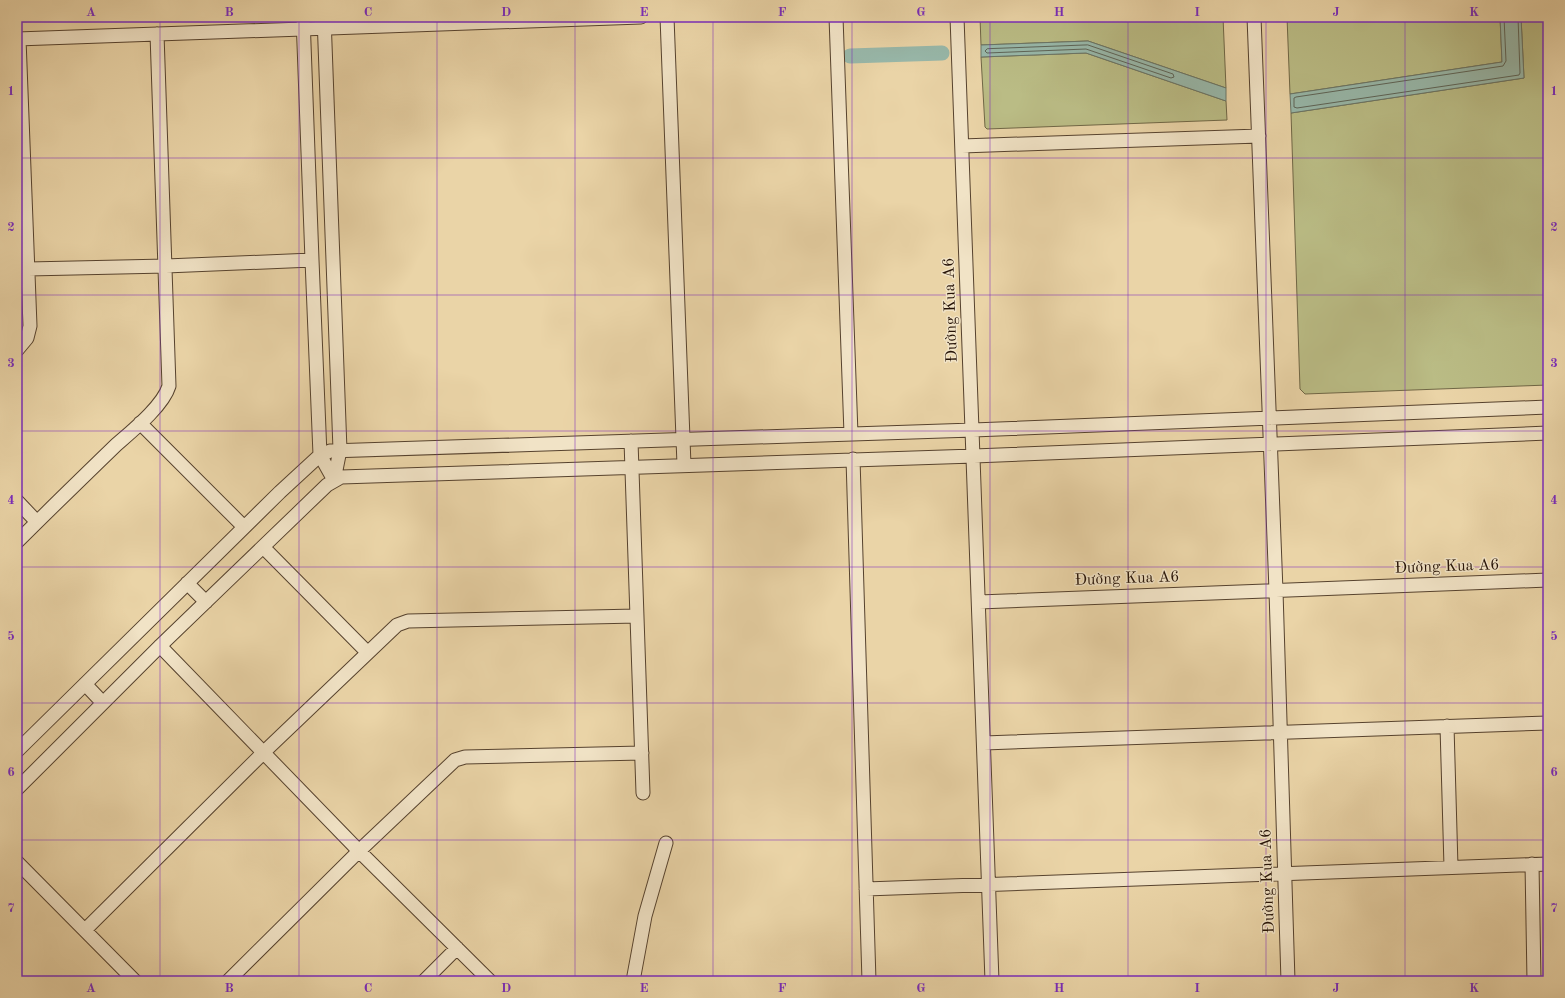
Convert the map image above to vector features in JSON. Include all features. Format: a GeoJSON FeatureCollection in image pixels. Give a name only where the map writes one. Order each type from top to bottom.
{"type":"FeatureCollection","features":[{"type":"Feature","properties":{"kind":"street"},"geometry":{"type":"LineString","coordinates":[[17,350],[27,338],[29,332],[28,269],[18,39],[157,34],[303,23],[641,17]]}},
{"type":"Feature","properties":{"kind":"street"},"geometry":{"type":"LineString","coordinates":[[667,17],[684,465]]}},
{"type":"Feature","properties":{"kind":"street"},"geometry":{"type":"LineString","coordinates":[[836,17],[851,434]]}},
{"type":"Feature","properties":{"kind":"street","name":"Đường Kua A6"},"geometry":{"type":"LineString","coordinates":[[958,17],[992,981]]}},
{"type":"Feature","properties":{"kind":"street","name":"Đường Kua A6"},"geometry":{"type":"LineString","coordinates":[[1254,17],[1270,419],[1288,981]]}},
{"type":"Feature","properties":{"kind":"street"},"geometry":{"type":"LineString","coordinates":[[303,23],[320,455],[334,480]]}},
{"type":"Feature","properties":{"kind":"street"},"geometry":{"type":"LineString","coordinates":[[324,23],[340,450],[334,480]]}},
{"type":"Feature","properties":{"kind":"street"},"geometry":{"type":"LineString","coordinates":[[17,542],[140,423],[162,400],[169,386],[157,34]]}},
{"type":"Feature","properties":{"kind":"street"},"geometry":{"type":"LineString","coordinates":[[962,146],[1259,136]]}},
{"type":"Feature","properties":{"kind":"street"},"geometry":{"type":"LineString","coordinates":[[28,269],[166,266],[312,260]]}},
{"type":"Feature","properties":{"kind":"street"},"geometry":{"type":"LineString","coordinates":[[17,751],[280,492],[320,455],[330,451],[973,430],[1548,407]]}},
{"type":"Feature","properties":{"kind":"street"},"geometry":{"type":"LineString","coordinates":[[140,423],[244,527]]}},
{"type":"Feature","properties":{"kind":"street"},"geometry":{"type":"LineString","coordinates":[[17,789],[160,646],[327,485],[334,480],[347,476],[974,456],[1548,433]]}},
{"type":"Feature","properties":{"kind":"street"},"geometry":{"type":"LineString","coordinates":[[631,440],[643,793]]}},
{"type":"Feature","properties":{"kind":"street"},"geometry":{"type":"LineString","coordinates":[[852,459],[869,981]]}},
{"type":"Feature","properties":{"kind":"street"},"geometry":{"type":"LineString","coordinates":[[17,501],[37,522]]}},
{"type":"Feature","properties":{"kind":"street"},"geometry":{"type":"LineString","coordinates":[[263,547],[367,652]]}},
{"type":"Feature","properties":{"kind":"street","name":"Đường Kua A6"},"geometry":{"type":"LineString","coordinates":[[979,602],[1548,580]]}},
{"type":"Feature","properties":{"kind":"street"},"geometry":{"type":"LineString","coordinates":[[187,584],[206,602]]}},
{"type":"Feature","properties":{"kind":"street"},"geometry":{"type":"LineString","coordinates":[[85,930],[264,752],[392,628],[408,621],[637,616]]}},
{"type":"Feature","properties":{"kind":"street"},"geometry":{"type":"LineString","coordinates":[[160,646],[359,850],[490,981]]}},
{"type":"Feature","properties":{"kind":"street"},"geometry":{"type":"LineString","coordinates":[[85,684],[103,703]]}},
{"type":"Feature","properties":{"kind":"street"},"geometry":{"type":"LineString","coordinates":[[984,743],[1548,722]]}},
{"type":"Feature","properties":{"kind":"street"},"geometry":{"type":"LineString","coordinates":[[1447,726],[1451,867]]}},
{"type":"Feature","properties":{"kind":"street"},"geometry":{"type":"LineString","coordinates":[[228,981],[359,850],[451,763],[460,758],[642,753]]}},
{"type":"Feature","properties":{"kind":"street"},"geometry":{"type":"LineString","coordinates":[[633,981],[645,916],[666,843]]}},
{"type":"Feature","properties":{"kind":"street"},"geometry":{"type":"LineString","coordinates":[[17,862],[135,981]]}},
{"type":"Feature","properties":{"kind":"street"},"geometry":{"type":"LineString","coordinates":[[1532,864],[1534,981]]}},
{"type":"Feature","properties":{"kind":"street"},"geometry":{"type":"LineString","coordinates":[[866,889],[1548,864]]}},
{"type":"Feature","properties":{"kind":"street"},"geometry":{"type":"LineString","coordinates":[[424,981],[457,948]]}},
{"type":"Feature","properties":{"kind":"green space"},"geometry":{"type":"Polygon","coordinates":[[[17,17],[170,17],[17,22],[17,17]]]}},
{"type":"Feature","properties":{"kind":"green space"},"geometry":{"type":"Polygon","coordinates":[[[980,17],[1223,17],[1226,88],[1088,41],[981,45],[980,17]]]}},
{"type":"Feature","properties":{"kind":"green space"},"geometry":{"type":"Polygon","coordinates":[[[1287,17],[1500,17],[1502,62],[1290,94],[1287,17]]]}},
{"type":"Feature","properties":{"kind":"green space"},"geometry":{"type":"Polygon","coordinates":[[[1521,17],[1548,17],[1548,385],[1305,394],[1300,389],[1291,113],[1524,78],[1521,17]]]}},
{"type":"Feature","properties":{"kind":"green space"},"geometry":{"type":"Polygon","coordinates":[[[1086,53],[1226,101],[1227,120],[987,129],[985,127],[981,57],[1086,53]]]}},
{"type":"Feature","properties":{"kind":"water"},"geometry":{"type":"Polygon","coordinates":[[[1500,17],[1521,17],[1524,78],[1291,113],[1290,94],[1502,62],[1500,17]]]}},
{"type":"Feature","properties":{"kind":"water"},"geometry":{"type":"Polygon","coordinates":[[[1088,41],[1226,88],[1226,101],[1086,53],[981,57],[981,45],[1088,41]]]}},
{"type":"Feature","properties":{"kind":"waterway"},"geometry":{"type":"LineString","coordinates":[[850,56],[942,53]]}}]}
